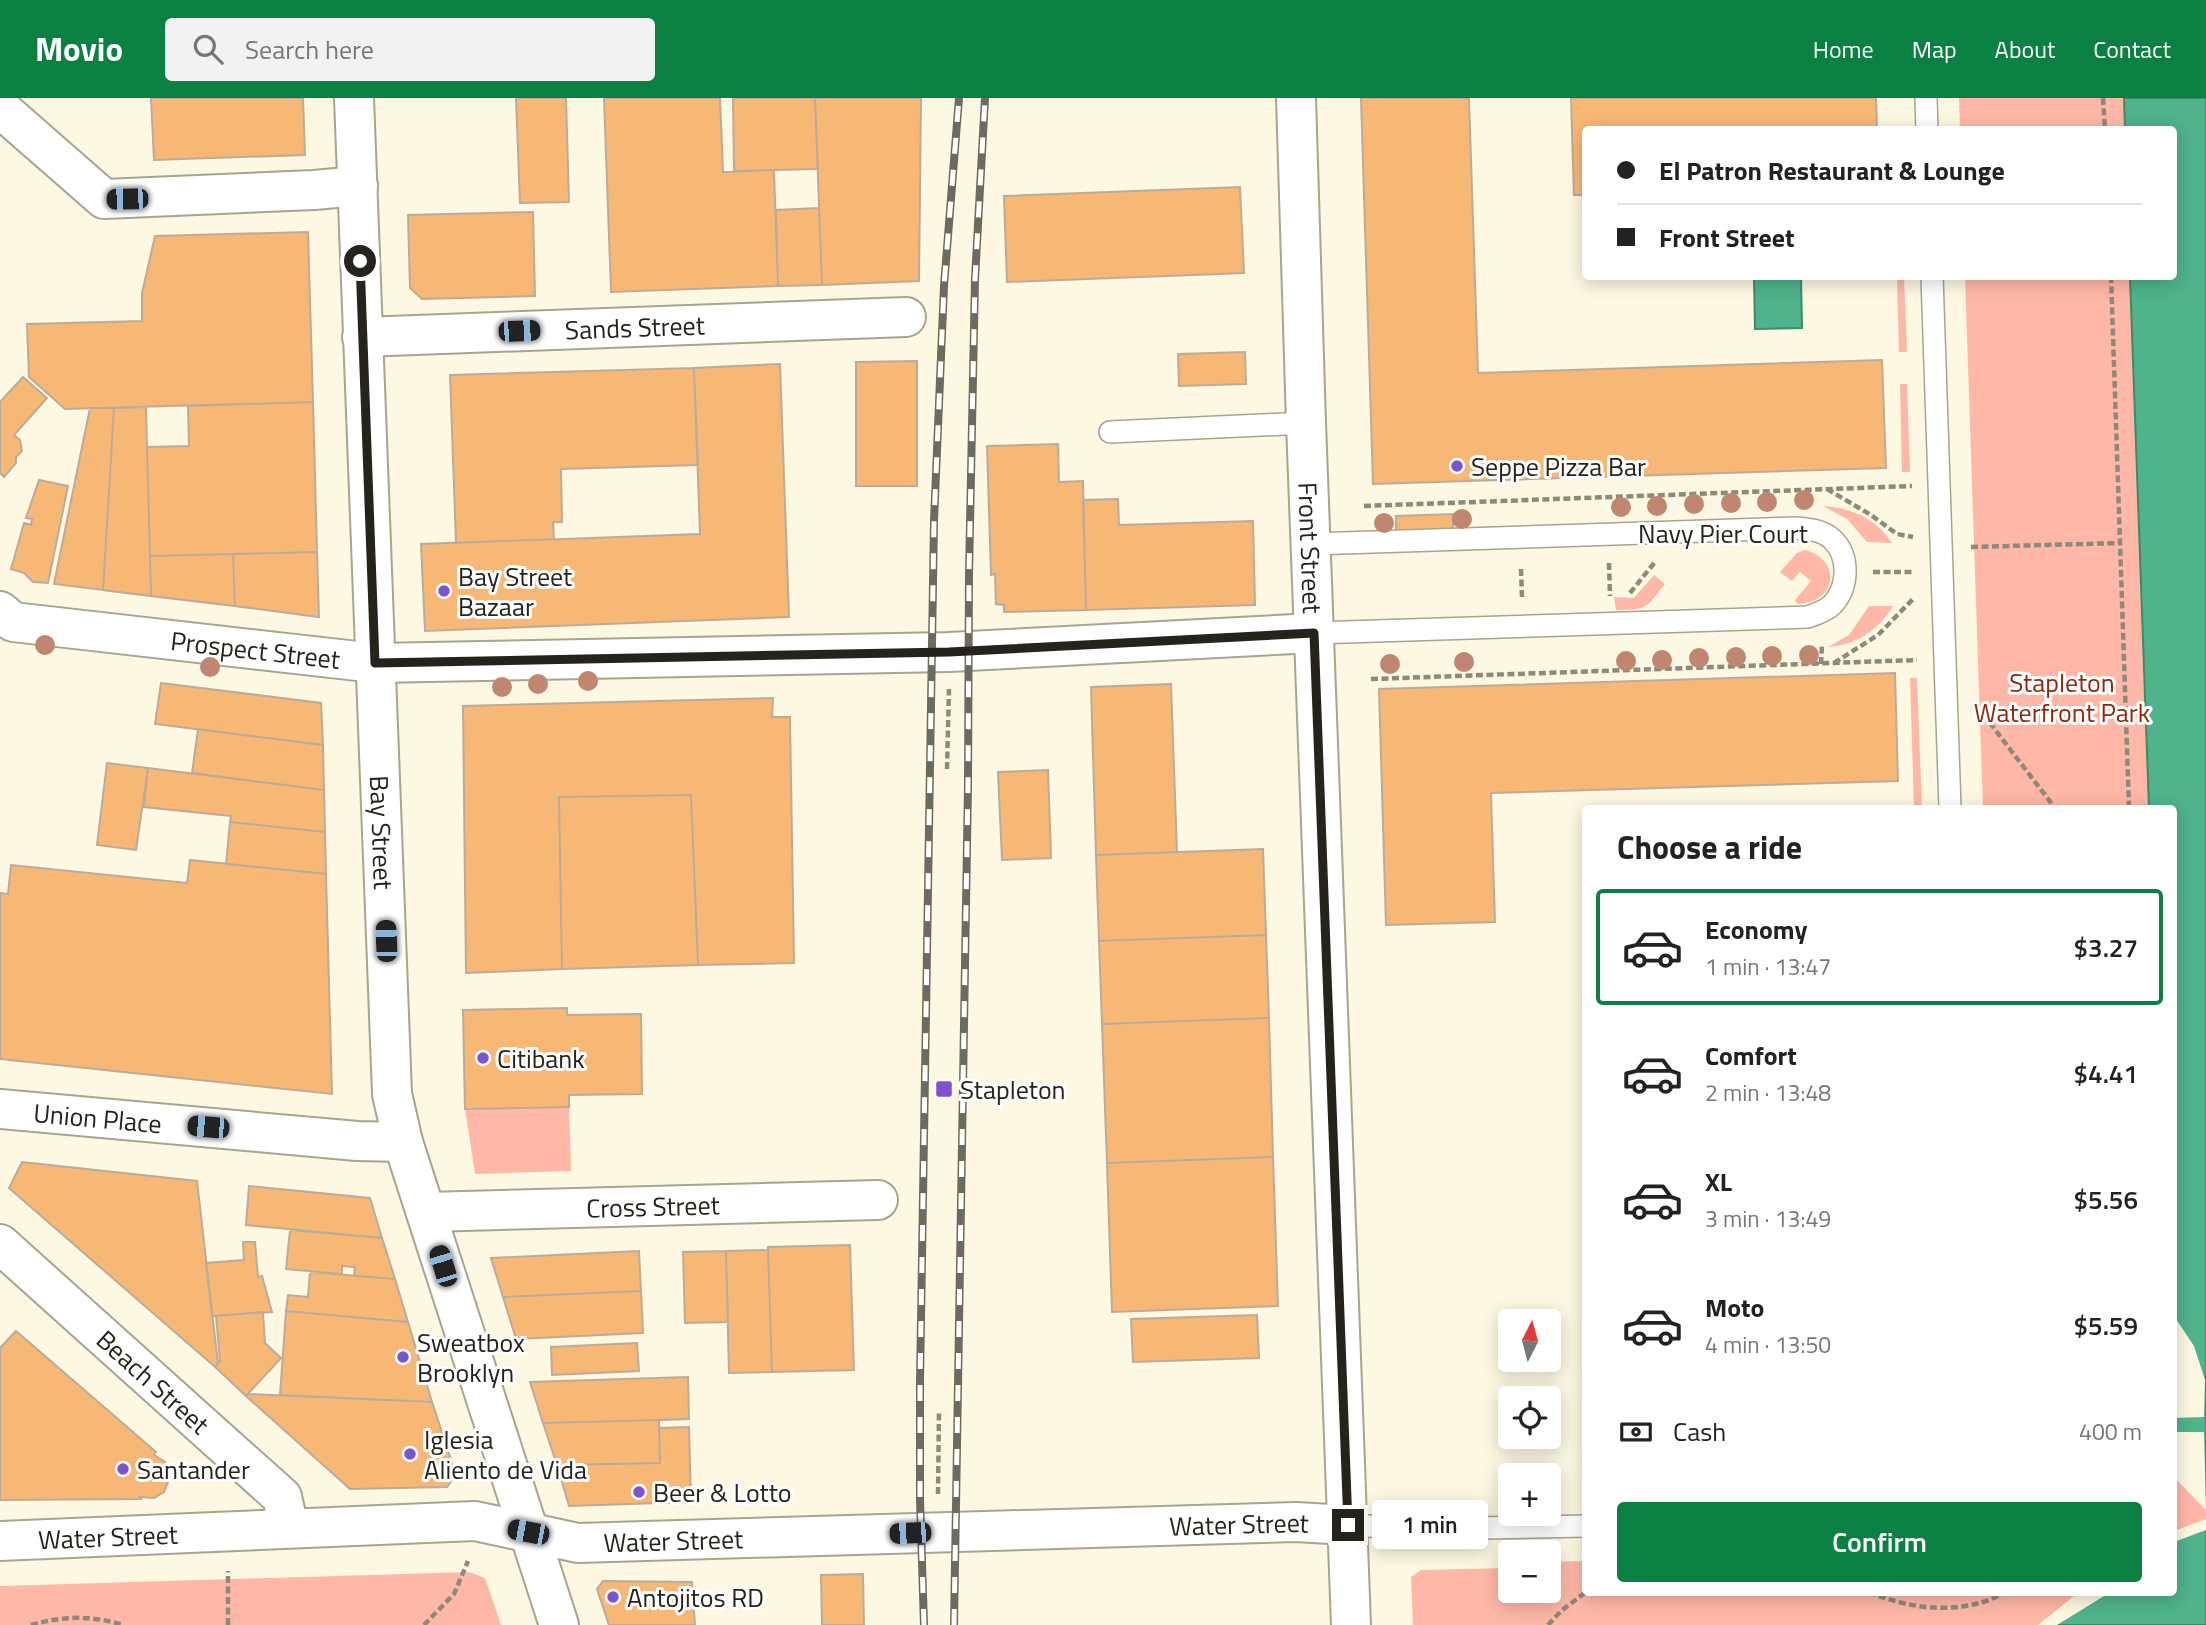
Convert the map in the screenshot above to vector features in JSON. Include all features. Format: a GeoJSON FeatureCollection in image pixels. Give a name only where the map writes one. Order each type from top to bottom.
{"type":"FeatureCollection","features":[{"type":"Feature","properties":{"kind":"street","name":"Bay Street"},"geometry":{"type":"LineString","coordinates":[[354,98],[392,1094],[403,1142],[559,1625]]}},
{"type":"Feature","properties":{"kind":"street","name":"Front Street"},"geometry":{"type":"LineString","coordinates":[[1296,98],[1351,1625]]}},
{"type":"Feature","properties":{"kind":"street"},"geometry":{"type":"LineString","coordinates":[[0,108],[104,200],[358,186]]}},
{"type":"Feature","properties":{"kind":"street","name":"Sands Street"},"geometry":{"type":"LineString","coordinates":[[362,337],[906,317]]}},
{"type":"Feature","properties":{"kind":"street","name":"Prospect Street"},"geometry":{"type":"LineString","coordinates":[[0,611],[13,622],[375,663],[949,652],[1314,633]]}},
{"type":"Feature","properties":{"kind":"street","name":"Union Place"},"geometry":{"type":"LineString","coordinates":[[0,1109],[357,1141],[403,1142]]}},
{"type":"Feature","properties":{"kind":"street","name":"Cross Street"},"geometry":{"type":"LineString","coordinates":[[427,1212],[878,1200]]}},
{"type":"Feature","properties":{"kind":"street","name":"Beach Street"},"geometry":{"type":"LineString","coordinates":[[0,1244],[282,1497],[289,1528]]}},
{"type":"Feature","properties":{"kind":"street","name":"Water Street"},"geometry":{"type":"LineString","coordinates":[[0,1541],[475,1521],[578,1543],[1296,1522],[1348,1525]]}},
{"type":"Feature","properties":{"kind":"lane"},"geometry":{"type":"LineString","coordinates":[[1926,98],[1927,126]]}},
{"type":"Feature","properties":{"kind":"lane"},"geometry":{"type":"LineString","coordinates":[[1931,280],[1950,805]]}},
{"type":"Feature","properties":{"kind":"lane"},"geometry":{"type":"LineString","coordinates":[[1111,432],[1306,423]]}},
{"type":"Feature","properties":{"kind":"lane","name":"Navy Pier Court"},"geometry":{"type":"LineString","coordinates":[[1312,544],[1795,527],[1815,530],[1833,540],[1843,555],[1846,572],[1842,590],[1832,605],[1808,617],[1314,633]]}},
{"type":"Feature","properties":{"kind":"lane"},"geometry":{"type":"LineString","coordinates":[[1348,1525],[1426,1529],[1582,1526]]}},
{"type":"Feature","properties":{"kind":"path"},"geometry":{"type":"LineString","coordinates":[[2103,98],[2105,126]]}},
{"type":"Feature","properties":{"kind":"path"},"geometry":{"type":"LineString","coordinates":[[2111,280],[2129,805]]}},
{"type":"Feature","properties":{"kind":"path"},"geometry":{"type":"LineString","coordinates":[[1364,506],[1917,486]]}},
{"type":"Feature","properties":{"kind":"path"},"geometry":{"type":"LineString","coordinates":[[1826,488],[1897,534],[1918,538]]}},
{"type":"Feature","properties":{"kind":"path"},"geometry":{"type":"LineString","coordinates":[[1967,547],[2120,543]]}},
{"type":"Feature","properties":{"kind":"path"},"geometry":{"type":"LineString","coordinates":[[1608,551],[1610,603]]}},
{"type":"Feature","properties":{"kind":"path"},"geometry":{"type":"LineString","coordinates":[[1521,569],[1522,602]]}},
{"type":"Feature","properties":{"kind":"path"},"geometry":{"type":"LineString","coordinates":[[1868,572],[1919,572]]}},
{"type":"Feature","properties":{"kind":"path"},"geometry":{"type":"LineString","coordinates":[[1834,663],[1878,635],[1908,603],[1920,596]]}},
{"type":"Feature","properties":{"kind":"path"},"geometry":{"type":"LineString","coordinates":[[1371,679],[1922,660]]}},
{"type":"Feature","properties":{"kind":"path"},"geometry":{"type":"LineString","coordinates":[[947,769],[948,690]]}},
{"type":"Feature","properties":{"kind":"path"},"geometry":{"type":"LineString","coordinates":[[1972,700],[2053,805]]}},
{"type":"Feature","properties":{"kind":"path"},"geometry":{"type":"LineString","coordinates":[[939,1411],[939,1492]]}},
{"type":"Feature","properties":{"kind":"path"},"geometry":{"type":"LineString","coordinates":[[424,1625],[453,1594],[468,1561]]}},
{"type":"Feature","properties":{"kind":"path"},"geometry":{"type":"LineString","coordinates":[[228,1570],[228,1625]]}},
{"type":"Feature","properties":{"kind":"path"},"geometry":{"type":"LineString","coordinates":[[1548,1625],[1582,1595]]}},
{"type":"Feature","properties":{"kind":"path"},"geometry":{"type":"LineString","coordinates":[[1879,1596],[1893,1602],[1925,1608],[1965,1607],[1995,1596]]}},
{"type":"Feature","properties":{"kind":"path"},"geometry":{"type":"LineString","coordinates":[[31,1625],[80,1616],[123,1625]]}},
{"type":"Feature","properties":{"kind":"green space"},"geometry":{"type":"Polygon","coordinates":[[[1959,98],[2124,98],[2125,126],[1960,126],[1959,98]]]}},
{"type":"Feature","properties":{"kind":"green space"},"geometry":{"type":"Polygon","coordinates":[[[1897,280],[1904,280],[1907,352],[1899,352],[1897,280]]]}},
{"type":"Feature","properties":{"kind":"green space","name":"Stapleton Waterfront Park"},"geometry":{"type":"Polygon","coordinates":[[[1965,280],[2130,280],[2149,805],[1983,805],[1965,280]]]}},
{"type":"Feature","properties":{"kind":"green space"},"geometry":{"type":"Polygon","coordinates":[[[1900,384],[1907,384],[1910,472],[1902,472],[1900,384]]]}},
{"type":"Feature","properties":{"kind":"green space"},"geometry":{"type":"Polygon","coordinates":[[[1823,506],[1844,509],[1862,516],[1878,527],[1892,543],[1867,542],[1847,519],[1823,506]]]}},
{"type":"Feature","properties":{"kind":"green space"},"geometry":{"type":"Polygon","coordinates":[[[1805,550],[1825,562],[1830,580],[1821,596],[1797,604],[1795,600],[1811,581],[1800,572],[1792,581],[1780,572],[1797,553],[1805,550]]]}},
{"type":"Feature","properties":{"kind":"green space"},"geometry":{"type":"Polygon","coordinates":[[[1654,575],[1665,584],[1649,603],[1641,608],[1616,610],[1614,597],[1634,598],[1654,575]]]}},
{"type":"Feature","properties":{"kind":"green space"},"geometry":{"type":"Polygon","coordinates":[[[1869,606],[1893,606],[1881,622],[1866,635],[1848,643],[1828,647],[1849,635],[1869,606]]]}},
{"type":"Feature","properties":{"kind":"green space"},"geometry":{"type":"Polygon","coordinates":[[[1910,678],[1917,678],[1922,805],[1914,805],[1910,678]]]}},
{"type":"Feature","properties":{"kind":"green space"},"geometry":{"type":"Polygon","coordinates":[[[569,1107],[571,1171],[475,1174],[465,1109],[569,1107]]]}},
{"type":"Feature","properties":{"kind":"green space"},"geometry":{"type":"Polygon","coordinates":[[[2177,1474],[2206,1506],[2206,1523],[2177,1534],[2177,1474]]]}},
{"type":"Feature","properties":{"kind":"green space"},"geometry":{"type":"Polygon","coordinates":[[[1582,1561],[1582,1596],[2081,1596],[2041,1625],[1413,1625],[1411,1577],[1421,1570],[1498,1568],[1498,1603],[1561,1603],[1561,1562],[1582,1561]]]}},
{"type":"Feature","properties":{"kind":"green space"},"geometry":{"type":"Polygon","coordinates":[[[469,1572],[485,1578],[501,1625],[0,1625],[0,1586],[469,1572]]]}},
{"type":"Feature","properties":{"kind":"shaded area"},"geometry":{"type":"Polygon","coordinates":[[[2124,98],[2206,98],[2206,1506],[2177,1474],[2177,805],[2149,805],[2130,280],[2177,280],[2177,126],[2125,126],[2124,98]]]}},
{"type":"Feature","properties":{"kind":"shaded area"},"geometry":{"type":"Polygon","coordinates":[[[1754,280],[1801,280],[1802,328],[1755,329],[1754,280]]]}},
{"type":"Feature","properties":{"kind":"shaded area"},"geometry":{"type":"Polygon","coordinates":[[[2206,1523],[2206,1625],[2041,1625],[2081,1596],[2177,1596],[2177,1534],[2206,1523]]]}},
{"type":"Feature","properties":{"kind":"pier"},"geometry":{"type":"Polygon","coordinates":[[[2177,1320],[2194,1346],[2205,1380],[2204,1417],[2177,1418],[2177,1320]]]}},
{"type":"Feature","properties":{"kind":"pier"},"geometry":{"type":"Polygon","coordinates":[[[2177,1432],[2204,1432],[2206,1510],[2177,1480],[2177,1432]]]}},
{"type":"Feature","properties":{"kind":"pier"},"geometry":{"type":"Polygon","coordinates":[[[2206,1519],[2206,1530],[2177,1541],[2177,1530],[2206,1519]]]}},
{"type":"Feature","properties":{"kind":"pier"},"geometry":{"type":"Polygon","coordinates":[[[2074,1596],[2104,1596],[2057,1625],[2038,1625],[2074,1596]]]}},
{"type":"Feature","properties":{"kind":"building"},"geometry":{"type":"Polygon","coordinates":[[[151,98],[303,98],[305,155],[154,160],[151,98]]]}},
{"type":"Feature","properties":{"kind":"building"},"geometry":{"type":"Polygon","coordinates":[[[516,98],[566,98],[569,202],[520,203],[516,98]]]}},
{"type":"Feature","properties":{"kind":"building"},"geometry":{"type":"Polygon","coordinates":[[[604,98],[720,98],[723,172],[774,170],[778,286],[611,292],[604,98]]]}},
{"type":"Feature","properties":{"kind":"building"},"geometry":{"type":"Polygon","coordinates":[[[733,98],[815,98],[818,169],[734,171],[733,98]]]}},
{"type":"Feature","properties":{"kind":"building"},"geometry":{"type":"Polygon","coordinates":[[[815,98],[921,98],[919,281],[822,285],[815,98]]]}},
{"type":"Feature","properties":{"kind":"building"},"geometry":{"type":"Polygon","coordinates":[[[1361,98],[1469,98],[1478,373],[1882,360],[1886,468],[1373,484],[1361,98]]]}},
{"type":"Feature","properties":{"kind":"building"},"geometry":{"type":"Polygon","coordinates":[[[1571,98],[1876,98],[1877,126],[1582,126],[1582,195],[1574,195],[1571,98]]]}},
{"type":"Feature","properties":{"kind":"building"},"geometry":{"type":"Polygon","coordinates":[[[1240,187],[1244,273],[1007,282],[1004,196],[1240,187]]]}},
{"type":"Feature","properties":{"kind":"building"},"geometry":{"type":"Polygon","coordinates":[[[819,208],[822,285],[778,286],[776,210],[819,208]]]}},
{"type":"Feature","properties":{"kind":"building"},"geometry":{"type":"Polygon","coordinates":[[[533,212],[535,296],[422,299],[410,288],[408,215],[533,212]]]}},
{"type":"Feature","properties":{"kind":"building"},"geometry":{"type":"Polygon","coordinates":[[[308,232],[313,402],[65,409],[29,377],[27,324],[142,321],[142,293],[155,236],[308,232]]]}},
{"type":"Feature","properties":{"kind":"building"},"geometry":{"type":"Polygon","coordinates":[[[1245,352],[1246,384],[1179,386],[1178,354],[1245,352]]]}},
{"type":"Feature","properties":{"kind":"building"},"geometry":{"type":"Polygon","coordinates":[[[917,361],[917,486],[856,486],[856,362],[917,361]]]}},
{"type":"Feature","properties":{"kind":"building"},"geometry":{"type":"Polygon","coordinates":[[[780,364],[789,617],[425,631],[421,544],[700,534],[694,368],[780,364]]]}},
{"type":"Feature","properties":{"kind":"building"},"geometry":{"type":"Polygon","coordinates":[[[694,368],[698,465],[561,469],[562,522],[553,522],[554,539],[456,543],[450,375],[694,368]]]}},
{"type":"Feature","properties":{"kind":"building"},"geometry":{"type":"Polygon","coordinates":[[[23,377],[47,398],[14,435],[20,440],[22,451],[4,477],[0,473],[0,402],[23,377]]]}},
{"type":"Feature","properties":{"kind":"building"},"geometry":{"type":"Polygon","coordinates":[[[313,402],[317,552],[150,556],[147,447],[189,446],[188,406],[313,402]]]}},
{"type":"Feature","properties":{"kind":"building"},"geometry":{"type":"Polygon","coordinates":[[[146,407],[151,596],[103,590],[114,408],[146,407]]]}},
{"type":"Feature","properties":{"kind":"building"},"geometry":{"type":"Polygon","coordinates":[[[90,408],[114,408],[103,590],[54,584],[90,408]]]}},
{"type":"Feature","properties":{"kind":"building"},"geometry":{"type":"Polygon","coordinates":[[[1058,444],[1059,482],[1083,481],[1086,610],[1004,612],[1004,605],[996,604],[995,574],[991,575],[987,446],[1058,444]]]}},
{"type":"Feature","properties":{"kind":"building"},"geometry":{"type":"Polygon","coordinates":[[[39,480],[68,486],[48,583],[33,582],[24,573],[11,569],[24,523],[31,525],[32,519],[26,518],[39,480]]]}},
{"type":"Feature","properties":{"kind":"building"},"geometry":{"type":"Polygon","coordinates":[[[1118,499],[1119,525],[1253,521],[1255,605],[1086,610],[1083,500],[1118,499]]]}},
{"type":"Feature","properties":{"kind":"building"},"geometry":{"type":"Polygon","coordinates":[[[1453,514],[1453,529],[1396,531],[1396,516],[1453,514]]]}},
{"type":"Feature","properties":{"kind":"building"},"geometry":{"type":"Polygon","coordinates":[[[317,552],[319,617],[235,606],[233,554],[317,552]]]}},
{"type":"Feature","properties":{"kind":"building"},"geometry":{"type":"Polygon","coordinates":[[[233,554],[235,606],[151,596],[150,556],[233,554]]]}},
{"type":"Feature","properties":{"kind":"building"},"geometry":{"type":"Polygon","coordinates":[[[1895,673],[1898,781],[1491,793],[1495,922],[1386,925],[1379,689],[1895,673]]]}},
{"type":"Feature","properties":{"kind":"building"},"geometry":{"type":"Polygon","coordinates":[[[161,683],[321,703],[323,745],[155,724],[161,683]]]}},
{"type":"Feature","properties":{"kind":"building"},"geometry":{"type":"Polygon","coordinates":[[[1171,684],[1177,852],[1096,855],[1091,687],[1171,684]]]}},
{"type":"Feature","properties":{"kind":"building"},"geometry":{"type":"Polygon","coordinates":[[[773,698],[772,717],[790,717],[794,963],[698,965],[691,795],[559,797],[562,969],[466,973],[463,706],[773,698]]]}},
{"type":"Feature","properties":{"kind":"building"},"geometry":{"type":"Polygon","coordinates":[[[198,729],[323,745],[324,790],[192,773],[198,729]]]}},
{"type":"Feature","properties":{"kind":"building"},"geometry":{"type":"Polygon","coordinates":[[[107,763],[148,768],[136,850],[97,845],[107,763]]]}},
{"type":"Feature","properties":{"kind":"building"},"geometry":{"type":"Polygon","coordinates":[[[148,768],[324,790],[325,832],[230,822],[231,816],[144,807],[148,768]]]}},
{"type":"Feature","properties":{"kind":"building"},"geometry":{"type":"Polygon","coordinates":[[[1048,770],[1051,858],[1002,860],[998,772],[1048,770]]]}},
{"type":"Feature","properties":{"kind":"building"},"geometry":{"type":"Polygon","coordinates":[[[691,795],[698,965],[562,969],[559,797],[691,795]]]}},
{"type":"Feature","properties":{"kind":"building"},"geometry":{"type":"Polygon","coordinates":[[[230,822],[325,832],[326,874],[226,864],[230,822]]]}},
{"type":"Feature","properties":{"kind":"building"},"geometry":{"type":"Polygon","coordinates":[[[1263,849],[1266,935],[1099,941],[1096,855],[1263,849]]]}},
{"type":"Feature","properties":{"kind":"building"},"geometry":{"type":"Polygon","coordinates":[[[190,860],[326,874],[332,1094],[0,1059],[0,893],[8,894],[11,865],[187,883],[190,860]]]}},
{"type":"Feature","properties":{"kind":"building"},"geometry":{"type":"Polygon","coordinates":[[[1266,935],[1269,1018],[1102,1024],[1099,941],[1266,935]]]}},
{"type":"Feature","properties":{"kind":"building"},"geometry":{"type":"Polygon","coordinates":[[[567,1008],[567,1015],[641,1014],[642,1094],[569,1095],[569,1107],[465,1109],[463,1010],[567,1008]]]}},
{"type":"Feature","properties":{"kind":"building"},"geometry":{"type":"Polygon","coordinates":[[[1269,1018],[1273,1157],[1107,1163],[1102,1024],[1269,1018]]]}},
{"type":"Feature","properties":{"kind":"building"},"geometry":{"type":"Polygon","coordinates":[[[1273,1157],[1278,1306],[1112,1312],[1107,1163],[1273,1157]]]}},
{"type":"Feature","properties":{"kind":"building"},"geometry":{"type":"Polygon","coordinates":[[[22,1162],[197,1181],[218,1364],[215,1367],[9,1188],[22,1162]]]}},
{"type":"Feature","properties":{"kind":"building"},"geometry":{"type":"Polygon","coordinates":[[[249,1186],[370,1198],[382,1238],[246,1225],[249,1186]]]}},
{"type":"Feature","properties":{"kind":"building"},"geometry":{"type":"Polygon","coordinates":[[[290,1230],[382,1238],[395,1279],[354,1276],[355,1267],[342,1266],[342,1274],[286,1269],[290,1230]]]}},
{"type":"Feature","properties":{"kind":"building"},"geometry":{"type":"Polygon","coordinates":[[[243,1242],[255,1242],[258,1277],[262,1276],[272,1312],[212,1316],[206,1263],[244,1260],[243,1242]]]}},
{"type":"Feature","properties":{"kind":"building"},"geometry":{"type":"Polygon","coordinates":[[[850,1245],[854,1370],[772,1372],[768,1247],[850,1245]]]}},
{"type":"Feature","properties":{"kind":"building"},"geometry":{"type":"Polygon","coordinates":[[[768,1250],[772,1372],[729,1373],[726,1251],[768,1250]]]}},
{"type":"Feature","properties":{"kind":"building"},"geometry":{"type":"Polygon","coordinates":[[[639,1251],[641,1291],[503,1297],[491,1258],[639,1251]]]}},
{"type":"Feature","properties":{"kind":"building"},"geometry":{"type":"Polygon","coordinates":[[[726,1251],[728,1322],[685,1323],[683,1252],[726,1251]]]}},
{"type":"Feature","properties":{"kind":"building"},"geometry":{"type":"Polygon","coordinates":[[[310,1272],[395,1279],[408,1322],[286,1311],[288,1295],[308,1297],[310,1272]]]}},
{"type":"Feature","properties":{"kind":"building"},"geometry":{"type":"Polygon","coordinates":[[[641,1291],[643,1333],[516,1339],[503,1297],[641,1291]]]}},
{"type":"Feature","properties":{"kind":"building"},"geometry":{"type":"Polygon","coordinates":[[[286,1311],[408,1322],[432,1402],[280,1395],[286,1311]]]}},
{"type":"Feature","properties":{"kind":"building"},"geometry":{"type":"Polygon","coordinates":[[[263,1312],[265,1343],[281,1358],[246,1396],[215,1367],[220,1361],[216,1316],[263,1312]]]}},
{"type":"Feature","properties":{"kind":"building"},"geometry":{"type":"Polygon","coordinates":[[[1257,1315],[1259,1358],[1133,1362],[1131,1319],[1257,1315]]]}},
{"type":"Feature","properties":{"kind":"building"},"geometry":{"type":"Polygon","coordinates":[[[16,1331],[156,1452],[154,1455],[165,1462],[170,1477],[164,1492],[154,1498],[140,1497],[141,1499],[0,1500],[0,1348],[16,1331]]]}},
{"type":"Feature","properties":{"kind":"building"},"geometry":{"type":"Polygon","coordinates":[[[637,1343],[639,1371],[552,1375],[551,1347],[637,1343]]]}},
{"type":"Feature","properties":{"kind":"building"},"geometry":{"type":"Polygon","coordinates":[[[688,1377],[689,1419],[659,1420],[543,1423],[530,1382],[688,1377]]]}},
{"type":"Feature","properties":{"kind":"building"},"geometry":{"type":"Polygon","coordinates":[[[246,1396],[432,1402],[456,1475],[447,1487],[350,1489],[246,1396]]]}},
{"type":"Feature","properties":{"kind":"building"},"geometry":{"type":"Polygon","coordinates":[[[659,1420],[660,1463],[557,1465],[543,1423],[659,1420]]]}},
{"type":"Feature","properties":{"kind":"building"},"geometry":{"type":"Polygon","coordinates":[[[689,1427],[691,1502],[569,1506],[557,1465],[660,1463],[659,1428],[689,1427]]]}},
{"type":"Feature","properties":{"kind":"building"},"geometry":{"type":"Polygon","coordinates":[[[863,1574],[864,1625],[822,1625],[821,1575],[863,1574]]]}},
{"type":"Feature","properties":{"kind":"building"},"geometry":{"type":"Polygon","coordinates":[[[603,1581],[692,1582],[695,1625],[609,1625],[597,1589],[603,1581]]]}},
{"type":"Feature","properties":{"kind":"railway"},"geometry":{"type":"LineString","coordinates":[[924,1625],[920,1382],[934,521],[944,286],[959,98]]}},
{"type":"Feature","properties":{"kind":"railway"},"geometry":{"type":"LineString","coordinates":[[954,1625],[969,574],[975,279],[985,98]]}},
{"type":"Feature","properties":{"kind":"place","name":"Seppe Pizza Bar"},"geometry":{"type":"Point","coordinates":[1457,466]}},
{"type":"Feature","properties":{"kind":"place","name":"Bay Street Bazaar"},"geometry":{"type":"Point","coordinates":[444,591]}},
{"type":"Feature","properties":{"kind":"place","name":"Citibank"},"geometry":{"type":"Point","coordinates":[483,1058]}},
{"type":"Feature","properties":{"kind":"place","name":"Stapleton"},"geometry":{"type":"Point","coordinates":[944,1089]}},
{"type":"Feature","properties":{"kind":"place","name":"Sweatbox Brooklyn"},"geometry":{"type":"Point","coordinates":[403,1357]}},
{"type":"Feature","properties":{"kind":"place","name":"Iglesia Aliento de Vida"},"geometry":{"type":"Point","coordinates":[410,1454]}},
{"type":"Feature","properties":{"kind":"place","name":"Santander"},"geometry":{"type":"Point","coordinates":[123,1469]}},
{"type":"Feature","properties":{"kind":"place","name":"Beer & Lotto"},"geometry":{"type":"Point","coordinates":[639,1492]}},
{"type":"Feature","properties":{"kind":"place","name":"Antojitos RD"},"geometry":{"type":"Point","coordinates":[613,1597]}},
{"type":"Feature","properties":{"kind":"route"},"geometry":{"type":"LineString","coordinates":[[360,261],[375,663],[949,652],[1314,633],[1348,1525]]}}]}
